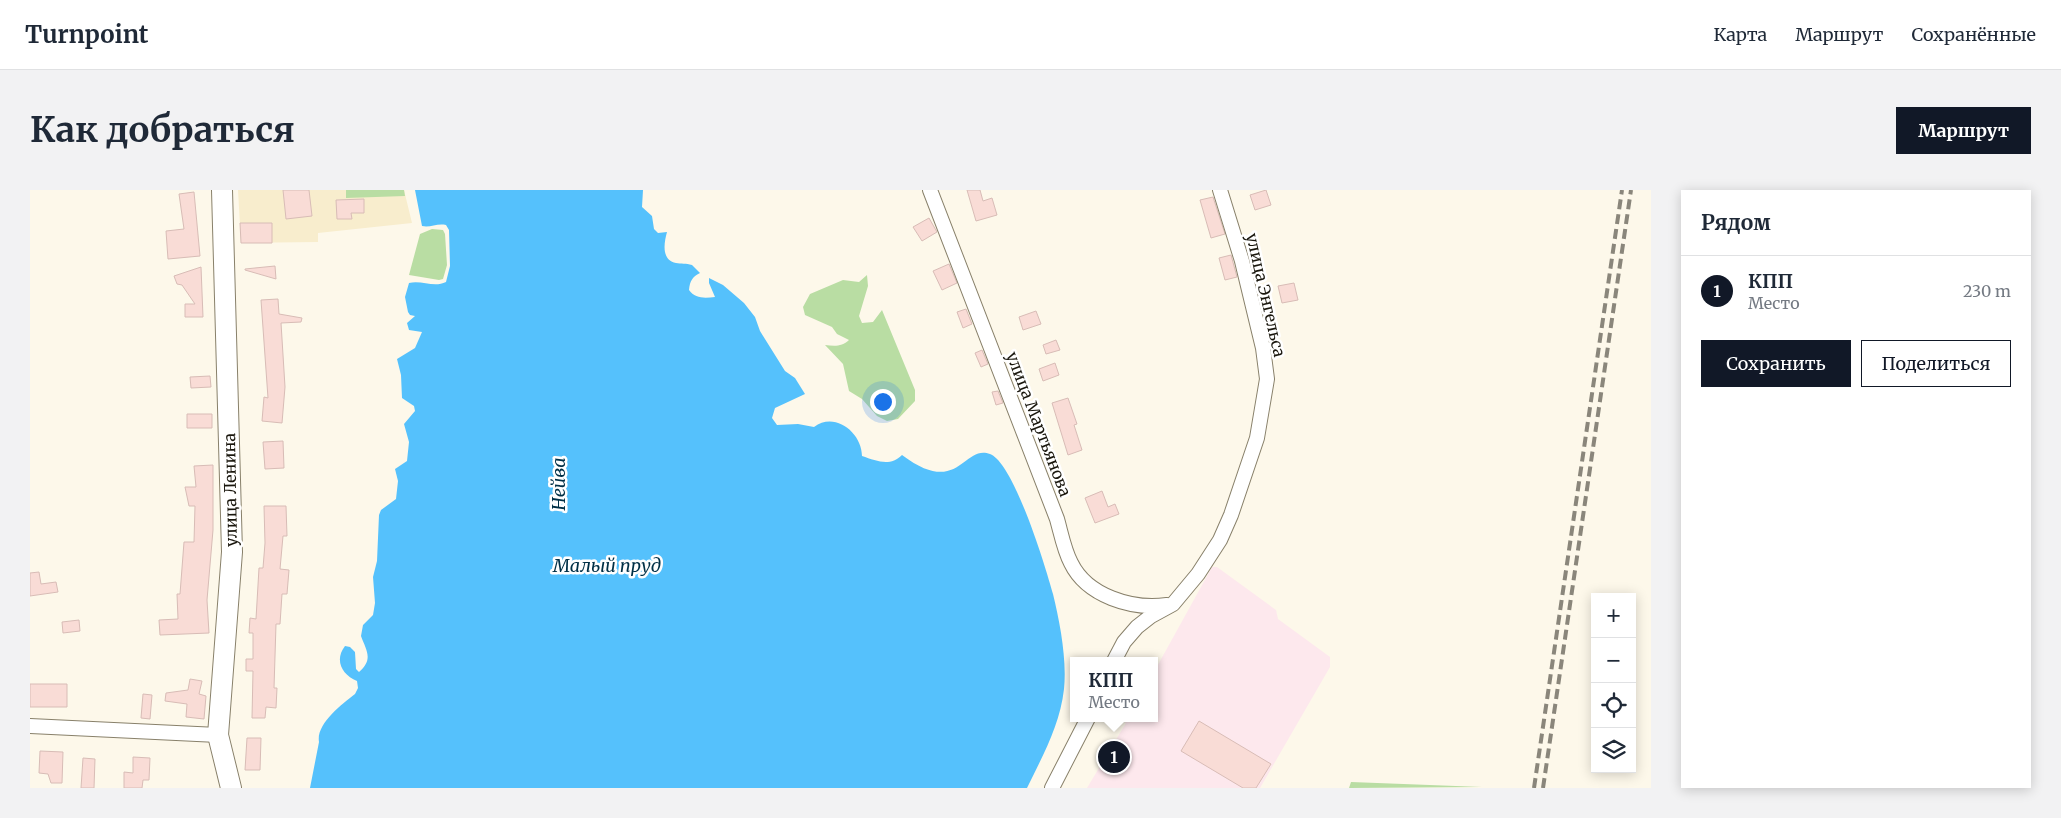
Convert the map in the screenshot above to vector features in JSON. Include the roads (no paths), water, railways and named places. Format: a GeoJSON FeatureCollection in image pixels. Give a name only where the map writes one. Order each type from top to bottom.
{"type":"FeatureCollection","features":[{"type":"Feature","properties":{"kind":"street","name":"улица Ленина"},"geometry":{"type":"LineString","coordinates":[[222,190],[232,552],[218,735],[231,788]]}},
{"type":"Feature","properties":{"kind":"street","name":"улица Мартьянова"},"geometry":{"type":"LineString","coordinates":[[930,190],[1057,519],[1070,563],[1082,580],[1096,591],[1112,598],[1154,607],[1173,604]]}},
{"type":"Feature","properties":{"kind":"street","name":"улица Энгельса"},"geometry":{"type":"LineString","coordinates":[[1116,657],[1124,642],[1137,627],[1150,616],[1173,604],[1198,574],[1220,540],[1232,516],[1257,438],[1266,379],[1263,348],[1242,260],[1220,190]]}},
{"type":"Feature","properties":{"kind":"street"},"geometry":{"type":"LineString","coordinates":[[1052,788],[1086,722]]}},
{"type":"Feature","properties":{"kind":"street"},"geometry":{"type":"LineString","coordinates":[[30,726],[218,735]]}},
{"type":"Feature","properties":{"kind":"water","name":"Малый пруд"},"geometry":{"type":"Polygon","coordinates":[[[415,190],[643,190],[642,207],[652,216],[654,229],[658,233],[667,232],[665,250],[668,258],[676,263],[692,265],[700,273],[695,276],[690,284],[689,290],[691,293],[704,298],[715,297],[709,283],[709,278],[723,285],[744,303],[755,317],[760,331],[785,371],[795,378],[805,394],[775,408],[772,418],[777,425],[798,424],[814,427],[822,423],[838,423],[852,432],[861,447],[862,456],[888,462],[902,455],[921,467],[936,472],[948,471],[981,453],[990,454],[999,462],[1019,495],[1044,562],[1053,594],[1064,653],[1065,677],[1059,715],[1050,740],[1027,788],[310,788],[321,728],[331,715],[355,694],[358,688],[357,681],[347,675],[341,667],[340,657],[342,651],[345,646],[350,647],[355,652],[356,669],[359,672],[368,659],[367,650],[361,636],[363,625],[373,615],[375,603],[373,577],[377,561],[379,515],[381,510],[396,499],[398,481],[395,469],[407,461],[409,442],[404,424],[415,411],[414,406],[402,398],[401,375],[397,359],[415,348],[422,332],[409,330],[407,323],[415,316],[410,315],[408,312],[405,297],[409,283],[441,284],[446,282],[450,266],[449,230],[446,225],[422,226],[415,190]]]}},
{"type":"Feature","properties":{"kind":"railway"},"geometry":{"type":"LineString","coordinates":[[1534,788],[1622,190]]}},
{"type":"Feature","properties":{"kind":"railway"},"geometry":{"type":"LineString","coordinates":[[1543,788],[1631,190]]}},
{"type":"Feature","properties":{"kind":"place","name":"КПП"},"geometry":{"type":"Point","coordinates":[1114,757]}},
{"type":"Feature","properties":{"kind":"water label","name":"Нейва"},"geometry":{"type":"Point","coordinates":[559,484]}}]}
